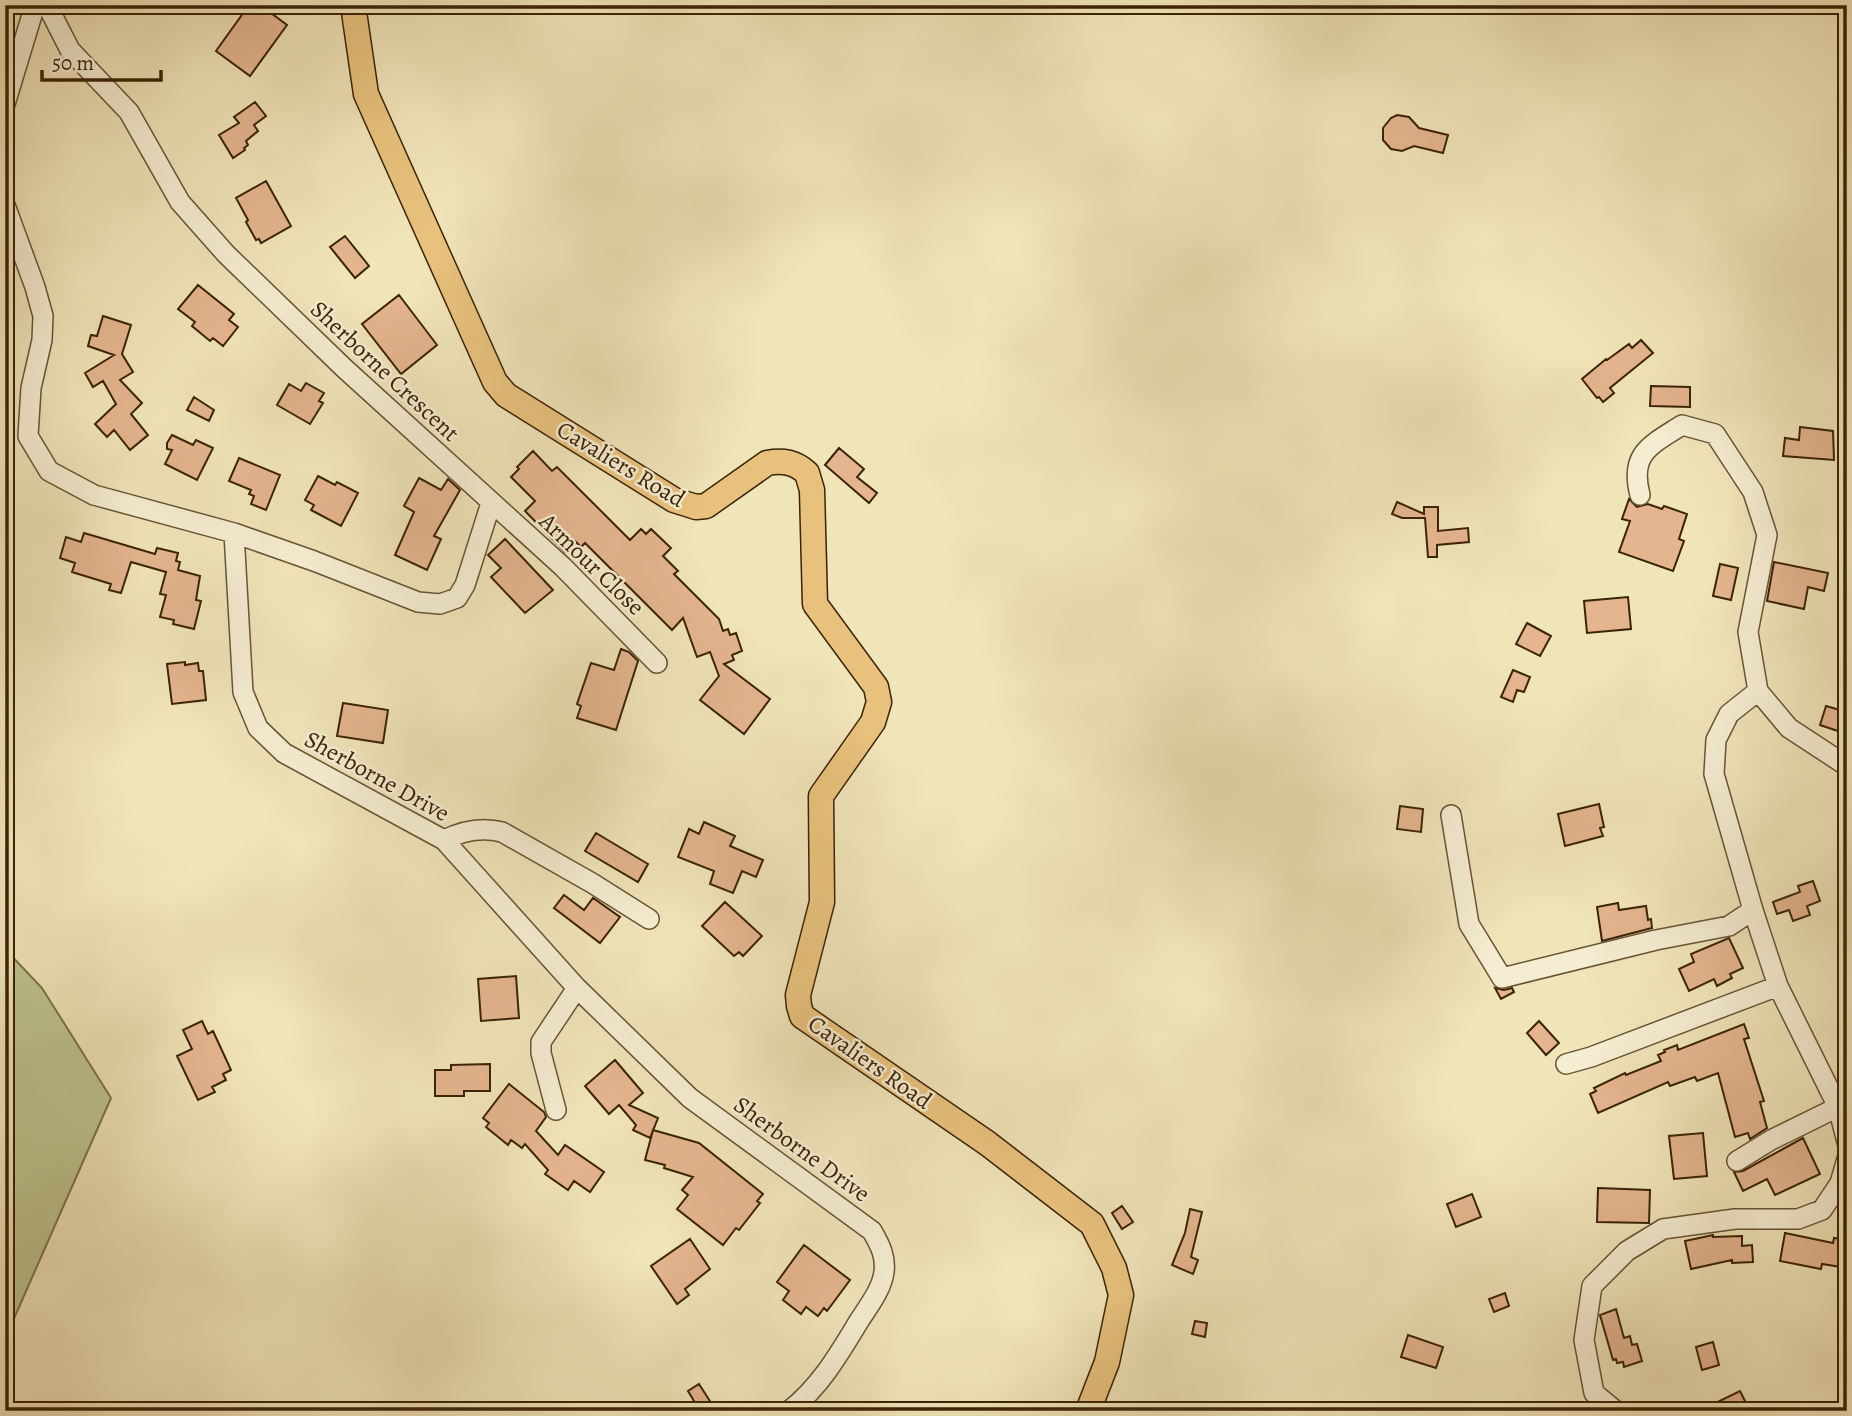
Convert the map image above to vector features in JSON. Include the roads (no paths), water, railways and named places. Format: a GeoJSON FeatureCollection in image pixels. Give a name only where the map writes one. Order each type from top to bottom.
{"type":"FeatureCollection","features":[{"type":"Feature","properties":{"kind":"main road","name":"Cavaliers Road"},"geometry":{"type":"LineString","coordinates":[[353,5],[366,94],[495,382],[506,395],[687,506],[706,506],[767,463],[790,463],[807,473],[812,490],[815,604],[876,687],[879,702],[873,722],[821,796],[821,902],[798,995],[799,1006],[802,1016],[987,1143],[1092,1224],[1114,1268],[1121,1295],[1107,1362],[1088,1411]]}},
{"type":"Feature","properties":{"kind":"street"},"geometry":{"type":"LineString","coordinates":[[5,103],[36,5]]}},
{"type":"Feature","properties":{"kind":"street","name":"Sherborne Crescent"},"geometry":{"type":"LineString","coordinates":[[47,5],[70,50],[129,112],[180,202],[226,254],[344,368],[491,503]]}},
{"type":"Feature","properties":{"kind":"street"},"geometry":{"type":"LineString","coordinates":[[5,205],[43,316],[42,340],[31,388],[28,436],[49,471],[94,495],[234,533],[418,602],[440,604],[457,598],[465,584],[491,503]]}},
{"type":"Feature","properties":{"kind":"street"},"geometry":{"type":"LineString","coordinates":[[1640,495],[1635,477],[1645,449],[1682,425],[1715,434],[1754,492],[1767,535],[1748,632],[1758,691],[1789,728],[1847,766]]}},
{"type":"Feature","properties":{"kind":"street","name":"Armour Close"},"geometry":{"type":"LineString","coordinates":[[491,503],[564,567],[657,663]]}},
{"type":"Feature","properties":{"kind":"street","name":"Sherborne Drive"},"geometry":{"type":"LineString","coordinates":[[234,533],[243,692],[258,727],[284,753],[444,840],[577,988],[690,1098],[872,1231],[883,1250],[884,1273],[873,1300],[828,1371],[803,1400],[789,1411]]}},
{"type":"Feature","properties":{"kind":"street"},"geometry":{"type":"LineString","coordinates":[[1758,691],[1729,714],[1716,740],[1714,774],[1778,986],[1838,1108],[1847,1142]]}},
{"type":"Feature","properties":{"kind":"street"},"geometry":{"type":"LineString","coordinates":[[1451,815],[1469,924],[1502,978],[1656,940],[1729,926],[1753,910]]}},
{"type":"Feature","properties":{"kind":"street"},"geometry":{"type":"LineString","coordinates":[[444,840],[456,834],[489,829],[502,832],[649,919]]}},
{"type":"Feature","properties":{"kind":"street"},"geometry":{"type":"LineString","coordinates":[[1566,1064],[1591,1058],[1778,986]]}},
{"type":"Feature","properties":{"kind":"street"},"geometry":{"type":"LineString","coordinates":[[556,1110],[541,1053],[541,1042],[577,988]]}},
{"type":"Feature","properties":{"kind":"street"},"geometry":{"type":"LineString","coordinates":[[1737,1161],[1771,1140],[1838,1108]]}},
{"type":"Feature","properties":{"kind":"street"},"geometry":{"type":"LineString","coordinates":[[1616,1411],[1594,1393],[1584,1340],[1592,1286],[1627,1251],[1663,1229],[1735,1219],[1798,1219],[1822,1210],[1840,1183],[1847,1159]]}}]}
